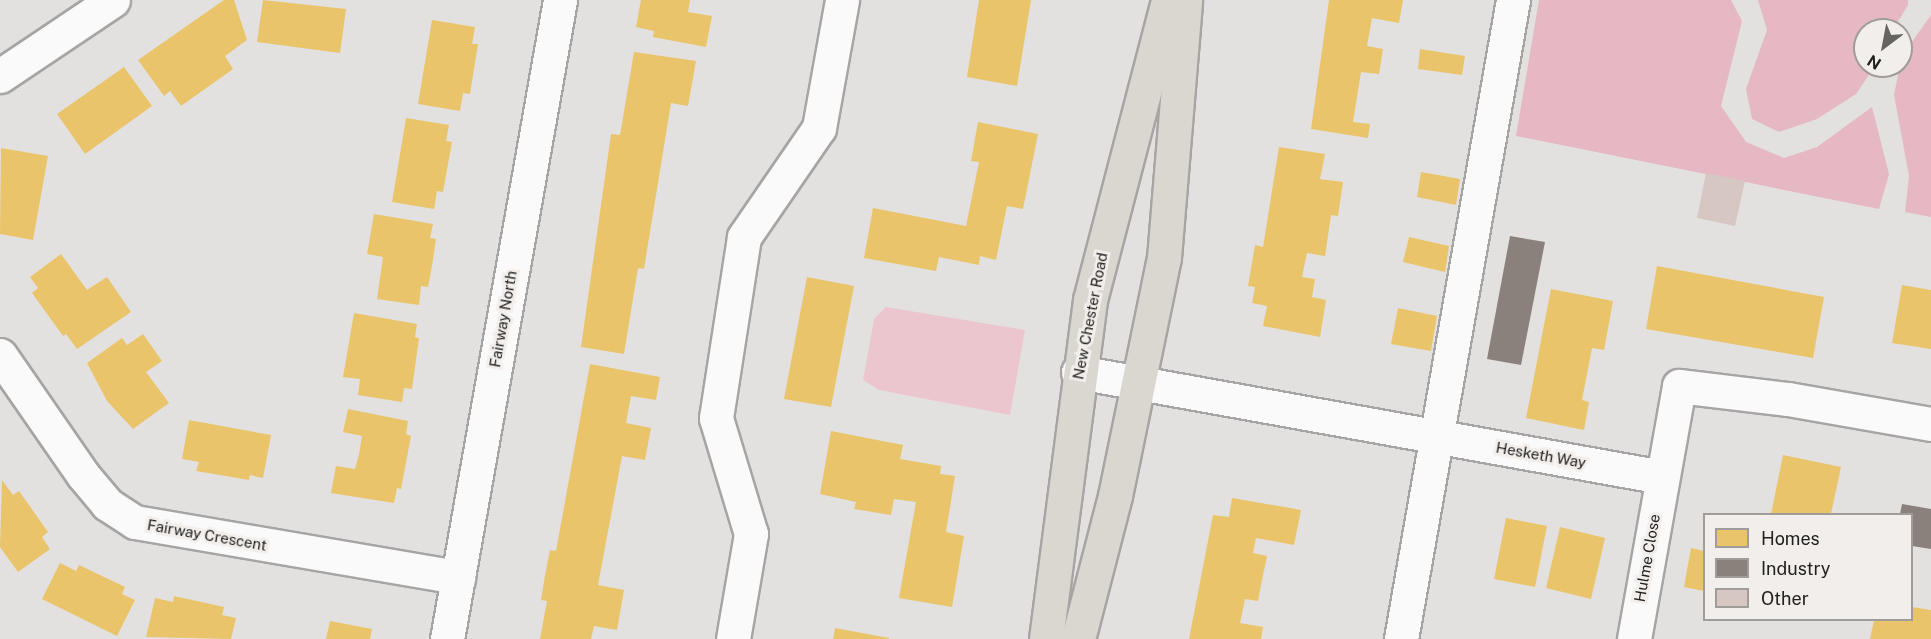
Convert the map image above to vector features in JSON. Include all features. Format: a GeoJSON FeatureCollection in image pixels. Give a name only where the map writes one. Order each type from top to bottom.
{"type":"FeatureCollection","features":[{"type":"Feature","properties":{"kind":"highway","name":"New Chester Road"},"geometry":{"type":"LineString","coordinates":[[1046,639],[1078,372],[1090,300],[1168,0]]}},
{"type":"Feature","properties":{"kind":"highway"},"geometry":{"type":"LineString","coordinates":[[1078,639],[1115,496],[1135,382],[1164,258],[1185,0]]}},
{"type":"Feature","properties":{"kind":"street"},"geometry":{"type":"LineString","coordinates":[[0,76],[113,0]]}},
{"type":"Feature","properties":{"kind":"street","name":"Fairway North"},"geometry":{"type":"LineString","coordinates":[[447,639],[560,0]]}},
{"type":"Feature","properties":{"kind":"street"},"geometry":{"type":"LineString","coordinates":[[733,639],[751,534],[716,418],[744,237],[819,128],[842,0]]}},
{"type":"Feature","properties":{"kind":"street"},"geometry":{"type":"LineString","coordinates":[[1401,639],[1513,0]]}},
{"type":"Feature","properties":{"kind":"street","name":"Fairway Crescent"},"geometry":{"type":"LineString","coordinates":[[0,355],[83,475],[107,504],[135,522],[458,577]]}},
{"type":"Feature","properties":{"kind":"street","name":"Hesketh Way"},"geometry":{"type":"LineString","coordinates":[[1078,372],[1662,477]]}},
{"type":"Feature","properties":{"kind":"street"},"geometry":{"type":"LineString","coordinates":[[1662,477],[1679,386],[1788,399],[1931,424]]}},
{"type":"Feature","properties":{"kind":"street","name":"Hulme Close"},"geometry":{"type":"LineString","coordinates":[[1634,639],[1662,477]]}},
{"type":"Feature","properties":{"kind":"shaded area"},"geometry":{"type":"Polygon","coordinates":[[[1539,0],[1731,0],[1742,21],[1721,106],[1746,142],[1784,158],[1817,147],[1872,107],[1889,174],[1879,209],[1516,136],[1539,0]]]}},
{"type":"Feature","properties":{"kind":"shaded area"},"geometry":{"type":"Polygon","coordinates":[[[1758,0],[1908,0],[1908,5],[1900,18],[1853,18],[1853,78],[1867,78],[1856,94],[1817,119],[1779,132],[1752,119],[1746,89],[1767,30],[1758,0]]]}},
{"type":"Feature","properties":{"kind":"shaded area"},"geometry":{"type":"Polygon","coordinates":[[[1931,15],[1931,217],[1905,212],[1909,176],[1894,95],[1897,78],[1913,78],[1913,40],[1931,15]]]}},
{"type":"Feature","properties":{"kind":"shaded area"},"geometry":{"type":"Polygon","coordinates":[[[886,307],[1025,330],[1010,415],[879,390],[863,380],[874,319],[886,307]]]}},
{"type":"Feature","properties":{"kind":"building: Homes"},"geometry":{"type":"Polygon","coordinates":[[[224,0],[234,0],[247,40],[225,56],[233,69],[181,106],[170,91],[164,96],[138,60],[224,0]]]}},
{"type":"Feature","properties":{"kind":"building: Homes"},"geometry":{"type":"Polygon","coordinates":[[[263,0],[346,9],[340,53],[257,42],[263,0]]]}},
{"type":"Feature","properties":{"kind":"building: Homes"},"geometry":{"type":"Polygon","coordinates":[[[641,0],[690,0],[688,12],[712,16],[706,47],[653,37],[654,31],[636,27],[641,0]]]}},
{"type":"Feature","properties":{"kind":"building: Homes"},"geometry":{"type":"Polygon","coordinates":[[[979,0],[1031,0],[1017,86],[967,77],[979,0]]]}},
{"type":"Feature","properties":{"kind":"building: Homes"},"geometry":{"type":"Polygon","coordinates":[[[1329,0],[1403,0],[1399,23],[1372,18],[1367,46],[1383,49],[1379,74],[1361,72],[1353,122],[1370,124],[1368,138],[1311,129],[1329,0]]]}},
{"type":"Feature","properties":{"kind":"building: Homes"},"geometry":{"type":"Polygon","coordinates":[[[432,20],[475,27],[472,44],[478,44],[470,94],[463,93],[460,111],[418,104],[432,20]]]}},
{"type":"Feature","properties":{"kind":"building: Homes"},"geometry":{"type":"Polygon","coordinates":[[[1420,49],[1465,56],[1462,75],[1418,69],[1420,49]]]}},
{"type":"Feature","properties":{"kind":"building: Homes"},"geometry":{"type":"Polygon","coordinates":[[[634,52],[696,61],[688,106],[671,103],[644,269],[638,268],[624,354],[581,347],[611,134],[620,135],[634,52]]]}},
{"type":"Feature","properties":{"kind":"building: Homes"},"geometry":{"type":"Polygon","coordinates":[[[124,67],[152,106],[85,154],[57,114],[124,67]]]}},
{"type":"Feature","properties":{"kind":"building: Homes"},"geometry":{"type":"Polygon","coordinates":[[[406,118],[449,125],[446,141],[452,142],[443,192],[437,191],[434,209],[392,202],[406,118]]]}},
{"type":"Feature","properties":{"kind":"building: Homes"},"geometry":{"type":"Polygon","coordinates":[[[978,122],[1038,134],[1023,209],[1007,206],[996,260],[980,256],[979,265],[939,257],[936,271],[864,258],[873,208],[966,226],[979,162],[971,161],[978,122]]]}},
{"type":"Feature","properties":{"kind":"building: Homes"},"geometry":{"type":"Polygon","coordinates":[[[1279,147],[1325,154],[1320,179],[1343,182],[1338,216],[1331,215],[1325,256],[1307,253],[1302,277],[1315,279],[1312,297],[1326,300],[1320,337],[1263,326],[1267,306],[1252,303],[1255,287],[1248,286],[1255,245],[1263,247],[1279,147]]]}},
{"type":"Feature","properties":{"kind":"building: Homes"},"geometry":{"type":"Polygon","coordinates":[[[1,148],[48,156],[33,240],[0,234],[1,148]]]}},
{"type":"Feature","properties":{"kind":"building: Homes"},"geometry":{"type":"Polygon","coordinates":[[[1421,172],[1460,179],[1456,205],[1417,197],[1421,172]]]}},
{"type":"Feature","properties":{"kind":"building: Homes"},"geometry":{"type":"Polygon","coordinates":[[[374,214],[433,224],[430,238],[436,239],[432,266],[428,287],[421,286],[419,305],[377,299],[383,257],[367,254],[374,214]]]}},
{"type":"Feature","properties":{"kind":"building: Homes"},"geometry":{"type":"Polygon","coordinates":[[[1409,237],[1449,246],[1445,272],[1403,262],[1409,237]]]}},
{"type":"Feature","properties":{"kind":"building: Homes"},"geometry":{"type":"Polygon","coordinates":[[[61,254],[87,290],[107,277],[131,312],[77,349],[66,334],[63,336],[32,293],[38,288],[30,277],[61,254]]]}},
{"type":"Feature","properties":{"kind":"building: Homes"},"geometry":{"type":"Polygon","coordinates":[[[1657,266],[1824,297],[1813,358],[1646,329],[1657,266]]]}},
{"type":"Feature","properties":{"kind":"building: Homes"},"geometry":{"type":"Polygon","coordinates":[[[807,277],[854,286],[831,407],[784,399],[807,277]]]}},
{"type":"Feature","properties":{"kind":"building: Homes"},"geometry":{"type":"Polygon","coordinates":[[[1902,285],[1931,290],[1931,349],[1892,343],[1902,285]]]}},
{"type":"Feature","properties":{"kind":"building: Homes"},"geometry":{"type":"Polygon","coordinates":[[[1551,289],[1613,301],[1604,350],[1592,348],[1582,400],[1589,402],[1584,430],[1526,418],[1551,289]]]}},
{"type":"Feature","properties":{"kind":"building: Homes"},"geometry":{"type":"Polygon","coordinates":[[[1398,308],[1437,316],[1431,351],[1391,344],[1398,308]]]}},
{"type":"Feature","properties":{"kind":"building: Homes"},"geometry":{"type":"Polygon","coordinates":[[[354,313],[417,324],[415,337],[419,338],[412,389],[404,388],[402,402],[358,395],[360,379],[343,377],[354,313]]]}},
{"type":"Feature","properties":{"kind":"building: Homes"},"geometry":{"type":"Polygon","coordinates":[[[143,334],[162,361],[146,372],[169,403],[133,429],[107,401],[87,363],[122,338],[127,345],[143,334]]]}},
{"type":"Feature","properties":{"kind":"building: Homes"},"geometry":{"type":"Polygon","coordinates":[[[590,364],[660,377],[656,400],[631,396],[626,423],[651,428],[645,460],[622,456],[598,585],[624,590],[617,630],[594,626],[591,639],[540,639],[547,601],[541,600],[545,575],[550,550],[556,551],[590,364]]]}},
{"type":"Feature","properties":{"kind":"building: Homes"},"geometry":{"type":"Polygon","coordinates":[[[348,409],[408,421],[406,434],[411,436],[401,489],[397,488],[394,503],[331,493],[336,466],[355,469],[359,454],[362,436],[343,432],[348,409]]]}},
{"type":"Feature","properties":{"kind":"building: Homes"},"geometry":{"type":"Polygon","coordinates":[[[189,420],[271,435],[263,478],[250,475],[249,480],[196,471],[199,462],[182,459],[189,420]]]}},
{"type":"Feature","properties":{"kind":"building: Homes"},"geometry":{"type":"Polygon","coordinates":[[[831,431],[903,445],[900,459],[941,466],[940,474],[955,476],[946,532],[964,536],[952,607],[899,598],[916,502],[894,499],[891,515],[854,509],[856,502],[820,494],[831,431]]]}},
{"type":"Feature","properties":{"kind":"building: Homes"},"geometry":{"type":"Polygon","coordinates":[[[1783,455],[1841,467],[1831,513],[1771,513],[1783,455]]]}},
{"type":"Feature","properties":{"kind":"building: Homes"},"geometry":{"type":"Polygon","coordinates":[[[2,480],[13,495],[19,491],[48,532],[42,537],[50,549],[18,572],[0,547],[2,480]]]}},
{"type":"Feature","properties":{"kind":"building: Homes"},"geometry":{"type":"Polygon","coordinates":[[[1232,498],[1301,510],[1294,545],[1256,538],[1253,553],[1267,556],[1258,601],[1245,599],[1240,623],[1263,627],[1261,639],[1189,639],[1213,515],[1229,517],[1232,498]]]}},
{"type":"Feature","properties":{"kind":"building: Homes"},"geometry":{"type":"Polygon","coordinates":[[[1506,518],[1547,526],[1535,587],[1494,579],[1506,518]]]}},
{"type":"Feature","properties":{"kind":"building: Homes"},"geometry":{"type":"Polygon","coordinates":[[[1560,527],[1605,538],[1591,599],[1546,588],[1560,527]]]}},
{"type":"Feature","properties":{"kind":"building: Homes"},"geometry":{"type":"Polygon","coordinates":[[[1691,548],[1703,551],[1703,591],[1684,587],[1691,548]]]}},
{"type":"Feature","properties":{"kind":"building: Homes"},"geometry":{"type":"Polygon","coordinates":[[[60,563],[76,571],[79,565],[125,587],[122,594],[135,600],[117,636],[42,599],[60,563]]]}},
{"type":"Feature","properties":{"kind":"building: Homes"},"geometry":{"type":"Polygon","coordinates":[[[174,596],[224,607],[222,615],[236,618],[231,639],[146,637],[155,598],[173,602],[174,596]]]}},
{"type":"Feature","properties":{"kind":"building: Homes"},"geometry":{"type":"Polygon","coordinates":[[[1913,607],[1931,610],[1931,639],[1870,639],[1874,621],[1913,621],[1913,607]]]}},
{"type":"Feature","properties":{"kind":"building: Homes"},"geometry":{"type":"Polygon","coordinates":[[[330,621],[372,629],[370,639],[326,639],[330,621]]]}},
{"type":"Feature","properties":{"kind":"building: Homes"},"geometry":{"type":"Polygon","coordinates":[[[835,628],[889,638],[889,639],[833,639],[835,628]]]}},
{"type":"Feature","properties":{"kind":"building: Industry"},"geometry":{"type":"Polygon","coordinates":[[[1510,236],[1545,242],[1521,365],[1487,359],[1510,236]]]}},
{"type":"Feature","properties":{"kind":"building: Industry"},"geometry":{"type":"Polygon","coordinates":[[[1902,504],[1931,509],[1931,549],[1913,546],[1913,513],[1900,513],[1902,504]]]}},
{"type":"Feature","properties":{"kind":"building: Other"},"geometry":{"type":"Polygon","coordinates":[[[1706,173],[1745,181],[1735,226],[1697,218],[1706,173]]]}}]}
